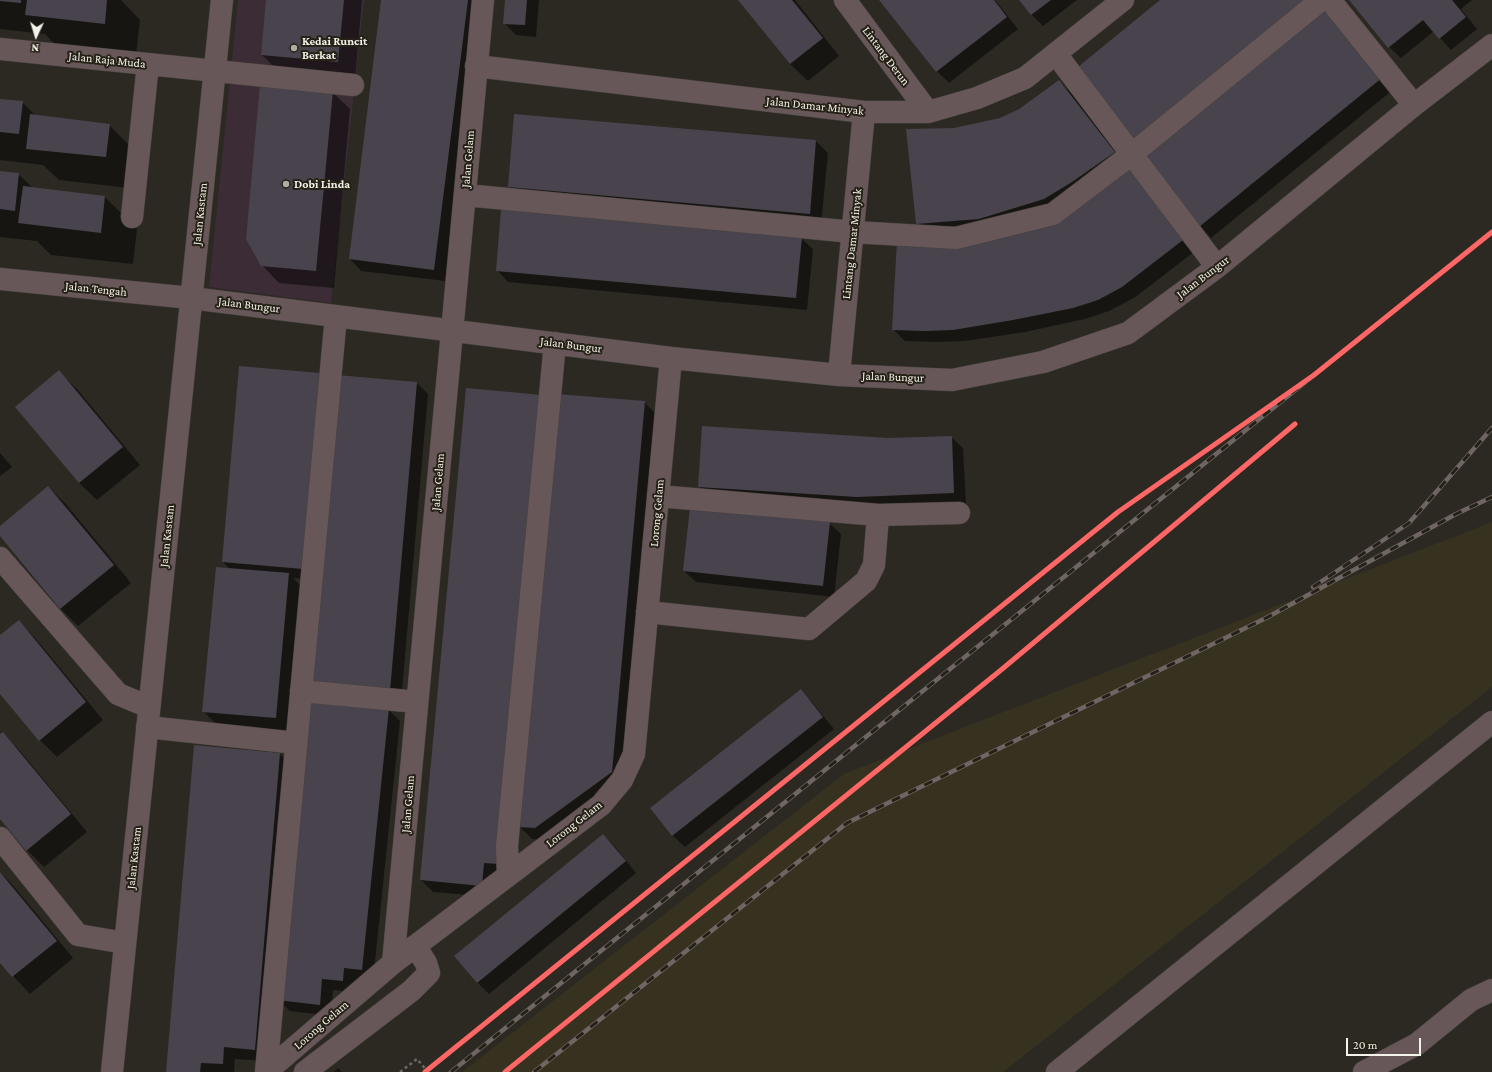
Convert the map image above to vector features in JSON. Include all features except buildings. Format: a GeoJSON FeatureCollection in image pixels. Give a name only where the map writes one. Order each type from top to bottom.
{"type":"FeatureCollection","features":[{"type":"Feature","properties":{"kind":"street","name":"Jalan Kastam"},"geometry":{"type":"LineString","coordinates":[[112,1072],[222,0]]}},
{"type":"Feature","properties":{"kind":"street","name":"Jalan Gelam"},"geometry":{"type":"LineString","coordinates":[[393,963],[483,0]]}},
{"type":"Feature","properties":{"kind":"street","name":"Lintang Derun"},"geometry":{"type":"LineString","coordinates":[[845,0],[928,112]]}},
{"type":"Feature","properties":{"kind":"street","name":"Jalan Damar Minyak"},"geometry":{"type":"LineString","coordinates":[[476,66],[864,112],[928,112],[977,98],[1025,78],[1123,0]]}},
{"type":"Feature","properties":{"kind":"street"},"geometry":{"type":"LineString","coordinates":[[465,196],[853,232],[956,238],[1053,214],[1132,154],[1321,0]]}},
{"type":"Feature","properties":{"kind":"street"},"geometry":{"type":"LineString","coordinates":[[1330,0],[1414,105]]}},
{"type":"Feature","properties":{"kind":"street","name":"Jalan Bungur"},"geometry":{"type":"LineString","coordinates":[[191,298],[671,358],[839,376],[952,380],[1043,362],[1128,333],[1217,267],[1414,105],[1492,44]]}},
{"type":"Feature","properties":{"kind":"street","name":"Jalan Raja Muda"},"geometry":{"type":"LineString","coordinates":[[0,49],[353,85]]}},
{"type":"Feature","properties":{"kind":"street"},"geometry":{"type":"LineString","coordinates":[[1056,54],[1217,267]]}},
{"type":"Feature","properties":{"kind":"street"},"geometry":{"type":"LineString","coordinates":[[132,217],[148,64]]}},
{"type":"Feature","properties":{"kind":"street","name":"Lintang Damar Minyak"},"geometry":{"type":"LineString","coordinates":[[839,376],[864,112]]}},
{"type":"Feature","properties":{"kind":"street","name":"Jalan Tengah"},"geometry":{"type":"LineString","coordinates":[[0,279],[191,298]]}},
{"type":"Feature","properties":{"kind":"street"},"geometry":{"type":"LineString","coordinates":[[266,1072],[336,316]]}},
{"type":"Feature","properties":{"kind":"street"},"geometry":{"type":"LineString","coordinates":[[508,875],[507,846],[555,343]]}},
{"type":"Feature","properties":{"kind":"street","name":"Lorong Gelam"},"geometry":{"type":"LineString","coordinates":[[266,1072],[393,963],[601,805],[622,780],[634,754],[671,358]]}},
{"type":"Feature","properties":{"kind":"street"},"geometry":{"type":"LineString","coordinates":[[658,496],[878,515],[959,513]]}},
{"type":"Feature","properties":{"kind":"street"},"geometry":{"type":"LineString","coordinates":[[647,612],[809,629],[866,581],[874,565],[878,515]]}},
{"type":"Feature","properties":{"kind":"street"},"geometry":{"type":"LineString","coordinates":[[0,558],[118,694],[148,717],[296,743]]}},
{"type":"Feature","properties":{"kind":"street"},"geometry":{"type":"LineString","coordinates":[[301,691],[417,702]]}},
{"type":"Feature","properties":{"kind":"street"},"geometry":{"type":"LineString","coordinates":[[1057,1072],[1492,722]]}},
{"type":"Feature","properties":{"kind":"street"},"geometry":{"type":"LineString","coordinates":[[0,838],[78,934],[125,943]]}},
{"type":"Feature","properties":{"kind":"street"},"geometry":{"type":"LineString","coordinates":[[305,1072],[411,991],[429,973],[426,963],[415,946]]}},
{"type":"Feature","properties":{"kind":"street"},"geometry":{"type":"LineString","coordinates":[[1364,1072],[1417,1044],[1471,1000],[1492,990]]}},
{"type":"Feature","properties":{"kind":"path"},"geometry":{"type":"LineString","coordinates":[[400,1072],[417,1059],[428,1072]]}},
{"type":"Feature","properties":{"kind":"shaded area"},"geometry":{"type":"Polygon","coordinates":[[[238,0],[364,0],[331,303],[209,287],[238,0]]]}},
{"type":"Feature","properties":{"kind":"shaded area"},"geometry":{"type":"Polygon","coordinates":[[[1492,522],[1492,687],[1003,1072],[462,1072],[844,774],[1492,522]]]}},
{"type":"Feature","properties":{"kind":"railway"},"geometry":{"type":"LineString","coordinates":[[451,1072],[1314,375]]}},
{"type":"Feature","properties":{"kind":"railway"},"geometry":{"type":"LineString","coordinates":[[1313,587],[1409,523],[1492,428]]}},
{"type":"Feature","properties":{"kind":"railway"},"geometry":{"type":"LineString","coordinates":[[534,1072],[847,823],[1266,618],[1456,514],[1492,497]]}},
{"type":"Feature","properties":{"kind":"transit line"},"geometry":{"type":"LineString","coordinates":[[425,1072],[1118,512],[1314,375],[1492,232]]}},
{"type":"Feature","properties":{"kind":"transit line"},"geometry":{"type":"LineString","coordinates":[[505,1072],[1001,670],[1295,424]]}},
{"type":"Feature","properties":{"kind":"place","name":"Kedai Runcit Berkat"},"geometry":{"type":"Point","coordinates":[294,48]}},
{"type":"Feature","properties":{"kind":"place","name":"Dobi Linda"},"geometry":{"type":"Point","coordinates":[286,184]}}]}
